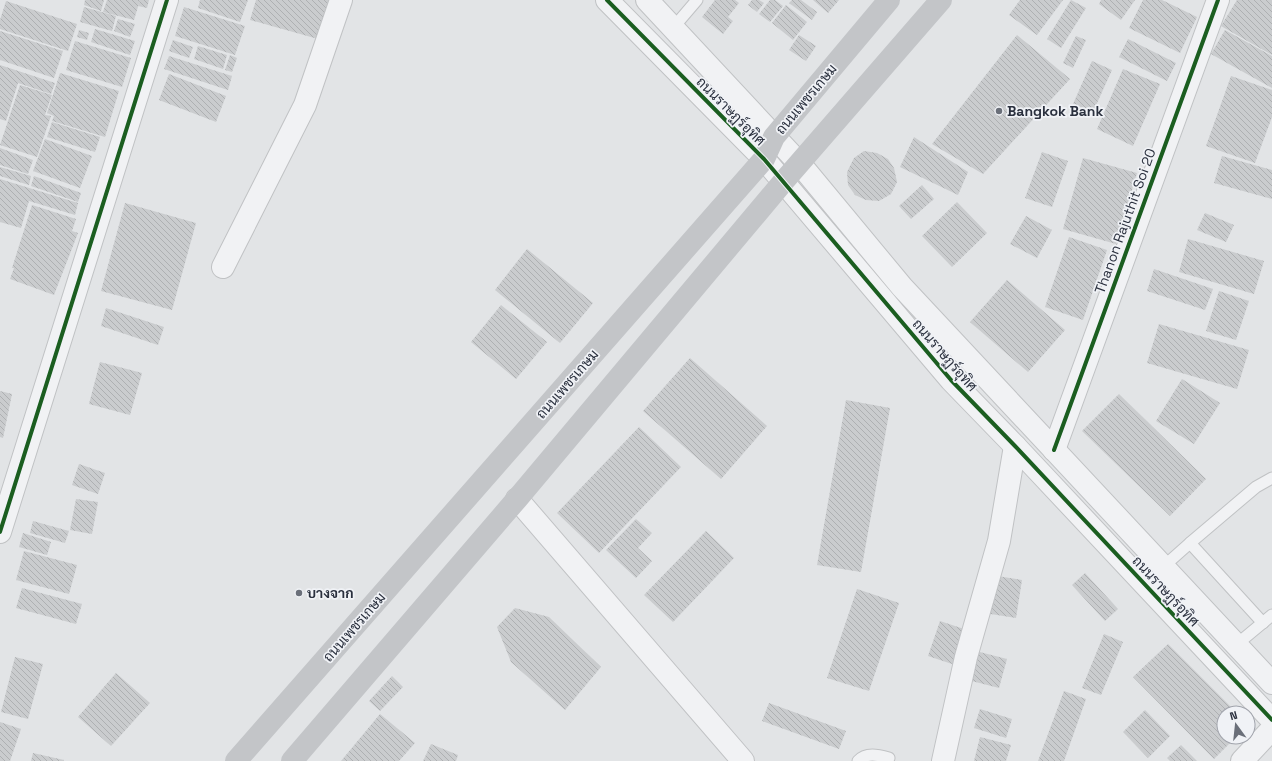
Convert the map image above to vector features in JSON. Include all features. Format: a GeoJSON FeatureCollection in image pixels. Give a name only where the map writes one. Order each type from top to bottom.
{"type":"FeatureCollection","features":[{"type":"Feature","properties":{"kind":"main road","name":"ถนนเพชรเกษม"},"geometry":{"type":"LineString","coordinates":[[236,761],[764,159],[774,137],[889,0]]}},
{"type":"Feature","properties":{"kind":"main road"},"geometry":{"type":"LineString","coordinates":[[292,761],[517,500],[783,182],[941,0]]}},
{"type":"Feature","properties":{"kind":"street"},"geometry":{"type":"LineString","coordinates":[[0,532],[167,0]]}},
{"type":"Feature","properties":{"kind":"street"},"geometry":{"type":"LineString","coordinates":[[223,267],[305,104],[341,0]]}},
{"type":"Feature","properties":{"kind":"street","name":"ถนนราษฏร์อุทิศ"},"geometry":{"type":"LineString","coordinates":[[607,0],[764,159],[951,380],[1016,446],[1272,720]]}},
{"type":"Feature","properties":{"kind":"street"},"geometry":{"type":"LineString","coordinates":[[647,0],[800,164],[902,288],[1272,683]]}},
{"type":"Feature","properties":{"kind":"street","name":"Thanon Rajuthit Soi 20"},"geometry":{"type":"LineString","coordinates":[[1054,450],[1218,0]]}},
{"type":"Feature","properties":{"kind":"street"},"geometry":{"type":"LineString","coordinates":[[943,761],[966,656],[999,541],[1016,446]]}},
{"type":"Feature","properties":{"kind":"street"},"geometry":{"type":"LineString","coordinates":[[517,500],[743,761]]}},
{"type":"Feature","properties":{"kind":"street"},"geometry":{"type":"LineString","coordinates":[[1242,761],[1272,729]]}},
{"type":"Feature","properties":{"kind":"lane"},"geometry":{"type":"LineString","coordinates":[[674,28],[698,0]]}},
{"type":"Feature","properties":{"kind":"lane"},"geometry":{"type":"LineString","coordinates":[[1163,567],[1256,487],[1272,478]]}},
{"type":"Feature","properties":{"kind":"lane"},"geometry":{"type":"LineString","coordinates":[[1190,543],[1263,622]]}},
{"type":"Feature","properties":{"kind":"lane"},"geometry":{"type":"LineString","coordinates":[[1236,645],[1272,614]]}},
{"type":"Feature","properties":{"kind":"lane"},"geometry":{"type":"LineString","coordinates":[[858,761],[874,754],[888,758]]}},
{"type":"Feature","properties":{"kind":"building"},"geometry":{"type":"Polygon","coordinates":[[[85,0],[104,0],[101,11],[84,5],[85,0]]]}},
{"type":"Feature","properties":{"kind":"building"},"geometry":{"type":"Polygon","coordinates":[[[107,0],[140,0],[134,20],[103,12],[107,0]]]}},
{"type":"Feature","properties":{"kind":"building"},"geometry":{"type":"Polygon","coordinates":[[[140,0],[149,0],[147,8],[138,6],[140,0]]]}},
{"type":"Feature","properties":{"kind":"building"},"geometry":{"type":"Polygon","coordinates":[[[200,0],[248,0],[240,22],[198,8],[200,0]]]}},
{"type":"Feature","properties":{"kind":"building"},"geometry":{"type":"Polygon","coordinates":[[[256,0],[329,0],[318,39],[250,20],[256,0]]]}},
{"type":"Feature","properties":{"kind":"building"},"geometry":{"type":"Polygon","coordinates":[[[715,0],[735,0],[739,3],[728,17],[733,21],[723,34],[702,17],[715,0]]]}},
{"type":"Feature","properties":{"kind":"building"},"geometry":{"type":"Polygon","coordinates":[[[752,0],[759,0],[764,3],[757,12],[748,5],[752,0]]]}},
{"type":"Feature","properties":{"kind":"building"},"geometry":{"type":"Polygon","coordinates":[[[770,0],[775,0],[783,6],[770,22],[759,14],[770,0]]]}},
{"type":"Feature","properties":{"kind":"building"},"geometry":{"type":"Polygon","coordinates":[[[792,0],[801,0],[817,12],[812,20],[789,3],[792,0]]]}},
{"type":"Feature","properties":{"kind":"building"},"geometry":{"type":"Polygon","coordinates":[[[813,0],[839,0],[828,13],[813,0]]]}},
{"type":"Feature","properties":{"kind":"building"},"geometry":{"type":"Polygon","coordinates":[[[1020,0],[1063,0],[1037,35],[1009,15],[1020,0]]]}},
{"type":"Feature","properties":{"kind":"building"},"geometry":{"type":"Polygon","coordinates":[[[1071,0],[1086,8],[1061,48],[1047,39],[1071,0]]]}},
{"type":"Feature","properties":{"kind":"building"},"geometry":{"type":"Polygon","coordinates":[[[1101,0],[1135,0],[1121,20],[1099,4],[1101,0]]]}},
{"type":"Feature","properties":{"kind":"building"},"geometry":{"type":"Polygon","coordinates":[[[1143,0],[1162,0],[1197,17],[1180,53],[1129,28],[1143,0]]]}},
{"type":"Feature","properties":{"kind":"building"},"geometry":{"type":"Polygon","coordinates":[[[1237,0],[1272,0],[1272,55],[1221,26],[1237,0]]]}},
{"type":"Feature","properties":{"kind":"building"},"geometry":{"type":"Polygon","coordinates":[[[6,1],[77,24],[68,51],[0,29],[0,20],[6,1]]]}},
{"type":"Feature","properties":{"kind":"building"},"geometry":{"type":"Polygon","coordinates":[[[786,5],[807,22],[793,40],[772,23],[786,5]]]}},
{"type":"Feature","properties":{"kind":"building"},"geometry":{"type":"Polygon","coordinates":[[[84,7],[116,16],[112,31],[80,22],[84,7]]]}},
{"type":"Feature","properties":{"kind":"building"},"geometry":{"type":"Polygon","coordinates":[[[184,7],[245,26],[235,55],[175,36],[184,7]]]}},
{"type":"Feature","properties":{"kind":"building"},"geometry":{"type":"Polygon","coordinates":[[[118,19],[135,24],[130,37],[114,31],[118,19]]]}},
{"type":"Feature","properties":{"kind":"building"},"geometry":{"type":"Polygon","coordinates":[[[95,29],[135,41],[130,55],[91,42],[95,29]]]}},
{"type":"Feature","properties":{"kind":"building"},"geometry":{"type":"Polygon","coordinates":[[[79,30],[89,33],[87,40],[77,37],[79,30]]]}},
{"type":"Feature","properties":{"kind":"building"},"geometry":{"type":"Polygon","coordinates":[[[1225,30],[1272,56],[1272,88],[1211,54],[1225,30]]]}},
{"type":"Feature","properties":{"kind":"building"},"geometry":{"type":"Polygon","coordinates":[[[0,31],[63,51],[54,78],[0,60],[0,31]]]}},
{"type":"Feature","properties":{"kind":"building"},"geometry":{"type":"Polygon","coordinates":[[[799,35],[816,46],[806,61],[789,50],[799,35]]]}},
{"type":"Feature","properties":{"kind":"building","name":"Bangkok Bank"},"geometry":{"type":"Polygon","coordinates":[[[1017,35],[1070,79],[983,174],[932,144],[1017,35]]]}},
{"type":"Feature","properties":{"kind":"building"},"geometry":{"type":"Polygon","coordinates":[[[1076,36],[1086,40],[1073,68],[1063,63],[1076,36]]]}},
{"type":"Feature","properties":{"kind":"building"},"geometry":{"type":"Polygon","coordinates":[[[1128,39],[1176,63],[1167,81],[1119,57],[1128,39]]]}},
{"type":"Feature","properties":{"kind":"building"},"geometry":{"type":"Polygon","coordinates":[[[173,40],[193,47],[189,58],[169,51],[173,40]]]}},
{"type":"Feature","properties":{"kind":"building"},"geometry":{"type":"Polygon","coordinates":[[[75,41],[131,58],[122,87],[66,70],[75,41]]]}},
{"type":"Feature","properties":{"kind":"building"},"geometry":{"type":"Polygon","coordinates":[[[198,46],[227,55],[223,69],[194,59],[198,46]]]}},
{"type":"Feature","properties":{"kind":"building"},"geometry":{"type":"Polygon","coordinates":[[[230,55],[237,58],[232,72],[225,70],[230,55]]]}},
{"type":"Feature","properties":{"kind":"building"},"geometry":{"type":"Polygon","coordinates":[[[169,56],[232,76],[228,90],[164,69],[169,56]]]}},
{"type":"Feature","properties":{"kind":"building"},"geometry":{"type":"Polygon","coordinates":[[[1092,61],[1112,70],[1093,112],[1073,104],[1092,61]]]}},
{"type":"Feature","properties":{"kind":"building"},"geometry":{"type":"Polygon","coordinates":[[[0,65],[55,83],[51,94],[18,83],[6,121],[0,119],[0,65]]]}},
{"type":"Feature","properties":{"kind":"building"},"geometry":{"type":"Polygon","coordinates":[[[1123,69],[1160,84],[1133,146],[1097,129],[1123,69]]]}},
{"type":"Feature","properties":{"kind":"building"},"geometry":{"type":"Polygon","coordinates":[[[60,73],[119,91],[105,137],[52,121],[54,116],[47,113],[60,73]]]}},
{"type":"Feature","properties":{"kind":"building"},"geometry":{"type":"Polygon","coordinates":[[[169,74],[226,96],[216,122],[159,100],[169,74]]]}},
{"type":"Feature","properties":{"kind":"building"},"geometry":{"type":"Polygon","coordinates":[[[1231,76],[1272,90],[1272,117],[1255,163],[1206,146],[1231,76]]]}},
{"type":"Feature","properties":{"kind":"building"},"geometry":{"type":"Polygon","coordinates":[[[20,85],[52,95],[45,115],[51,116],[37,157],[0,145],[20,85]]]}},
{"type":"Feature","properties":{"kind":"building"},"geometry":{"type":"Polygon","coordinates":[[[52,122],[100,137],[95,152],[47,137],[52,122]]]}},
{"type":"Feature","properties":{"kind":"building"},"geometry":{"type":"Polygon","coordinates":[[[914,137],[968,172],[958,195],[900,167],[914,137]]]}},
{"type":"Feature","properties":{"kind":"building"},"geometry":{"type":"Polygon","coordinates":[[[45,139],[92,156],[80,188],[33,171],[45,139]]]}},
{"type":"Feature","properties":{"kind":"building"},"geometry":{"type":"Polygon","coordinates":[[[0,148],[33,160],[28,174],[0,165],[0,148]]]}},
{"type":"Feature","properties":{"kind":"building"},"geometry":{"type":"Polygon","coordinates":[[[864,151],[877,153],[888,159],[894,168],[897,182],[891,194],[879,201],[866,200],[855,195],[848,185],[847,172],[854,158],[864,151]]]}},
{"type":"Feature","properties":{"kind":"building"},"geometry":{"type":"Polygon","coordinates":[[[1042,152],[1068,161],[1052,207],[1025,198],[1042,152]]]}},
{"type":"Feature","properties":{"kind":"building"},"geometry":{"type":"Polygon","coordinates":[[[1222,156],[1272,170],[1272,199],[1214,183],[1222,156]]]}},
{"type":"Feature","properties":{"kind":"building"},"geometry":{"type":"Polygon","coordinates":[[[1083,158],[1137,173],[1116,244],[1063,229],[1083,158]]]}},
{"type":"Feature","properties":{"kind":"building"},"geometry":{"type":"Polygon","coordinates":[[[0,167],[31,176],[29,185],[0,176],[0,167]]]}},
{"type":"Feature","properties":{"kind":"building"},"geometry":{"type":"Polygon","coordinates":[[[34,176],[81,193],[78,202],[31,186],[34,176]]]}},
{"type":"Feature","properties":{"kind":"building"},"geometry":{"type":"Polygon","coordinates":[[[0,179],[78,203],[75,215],[29,201],[21,228],[0,222],[0,179]]]}},
{"type":"Feature","properties":{"kind":"building"},"geometry":{"type":"Polygon","coordinates":[[[922,185],[934,199],[911,219],[899,206],[922,185]]]}},
{"type":"Feature","properties":{"kind":"building"},"geometry":{"type":"Polygon","coordinates":[[[957,202],[987,233],[952,267],[922,236],[957,202]]]}},
{"type":"Feature","properties":{"kind":"building"},"geometry":{"type":"Polygon","coordinates":[[[125,203],[196,223],[172,310],[101,291],[125,203]]]}},
{"type":"Feature","properties":{"kind":"building"},"geometry":{"type":"Polygon","coordinates":[[[32,205],[76,219],[72,231],[78,233],[54,295],[10,279],[14,268],[12,268],[32,205]]]}},
{"type":"Feature","properties":{"kind":"building"},"geometry":{"type":"Polygon","coordinates":[[[1205,213],[1234,225],[1226,242],[1197,230],[1205,213]]]}},
{"type":"Feature","properties":{"kind":"building"},"geometry":{"type":"Polygon","coordinates":[[[1026,216],[1052,230],[1037,258],[1010,244],[1026,216]]]}},
{"type":"Feature","properties":{"kind":"building"},"geometry":{"type":"Polygon","coordinates":[[[1069,237],[1107,250],[1083,320],[1045,307],[1069,237]]]}},
{"type":"Feature","properties":{"kind":"building"},"geometry":{"type":"Polygon","coordinates":[[[1188,239],[1264,261],[1254,294],[1179,272],[1188,239]]]}},
{"type":"Feature","properties":{"kind":"building"},"geometry":{"type":"Polygon","coordinates":[[[527,249],[593,303],[560,343],[495,290],[527,249]]]}},
{"type":"Feature","properties":{"kind":"building"},"geometry":{"type":"Polygon","coordinates":[[[1154,269],[1213,289],[1205,310],[1147,291],[1154,269]]]}},
{"type":"Feature","properties":{"kind":"building"},"geometry":{"type":"Polygon","coordinates":[[[1007,280],[1065,330],[1028,372],[970,322],[1007,280]]]}},
{"type":"Feature","properties":{"kind":"building"},"geometry":{"type":"Polygon","coordinates":[[[1219,291],[1249,301],[1236,340],[1206,331],[1219,291]]]}},
{"type":"Feature","properties":{"kind":"building"},"geometry":{"type":"Polygon","coordinates":[[[501,305],[547,342],[516,379],[471,342],[501,305]]]}},
{"type":"Feature","properties":{"kind":"building"},"geometry":{"type":"Polygon","coordinates":[[[106,308],[164,327],[158,345],[101,326],[106,308]]]}},
{"type":"Feature","properties":{"kind":"building"},"geometry":{"type":"Polygon","coordinates":[[[1159,324],[1249,350],[1237,389],[1147,363],[1159,324]]]}},
{"type":"Feature","properties":{"kind":"building"},"geometry":{"type":"Polygon","coordinates":[[[690,358],[767,426],[721,479],[643,411],[690,358]]]}},
{"type":"Feature","properties":{"kind":"building"},"geometry":{"type":"Polygon","coordinates":[[[100,362],[142,373],[130,415],[89,404],[100,362]]]}},
{"type":"Feature","properties":{"kind":"building"},"geometry":{"type":"Polygon","coordinates":[[[1182,379],[1220,403],[1194,444],[1156,421],[1182,379]]]}},
{"type":"Feature","properties":{"kind":"building"},"geometry":{"type":"Polygon","coordinates":[[[0,391],[12,394],[3,438],[0,437],[0,391]]]}},
{"type":"Feature","properties":{"kind":"building"},"geometry":{"type":"Polygon","coordinates":[[[1119,394],[1206,479],[1170,516],[1082,431],[1119,394]]]}},
{"type":"Feature","properties":{"kind":"building"},"geometry":{"type":"Polygon","coordinates":[[[846,400],[890,408],[861,572],[817,565],[846,400]]]}},
{"type":"Feature","properties":{"kind":"building"},"geometry":{"type":"Polygon","coordinates":[[[639,427],[681,467],[599,553],[557,513],[639,427]]]}},
{"type":"Feature","properties":{"kind":"building"},"geometry":{"type":"Polygon","coordinates":[[[79,464],[105,473],[98,494],[72,485],[79,464]]]}},
{"type":"Feature","properties":{"kind":"building"},"geometry":{"type":"Polygon","coordinates":[[[76,499],[98,502],[92,534],[70,530],[76,499]]]}},
{"type":"Feature","properties":{"kind":"building"},"geometry":{"type":"Polygon","coordinates":[[[636,519],[652,533],[638,548],[652,561],[636,578],[606,550],[636,519]]]}},
{"type":"Feature","properties":{"kind":"building"},"geometry":{"type":"Polygon","coordinates":[[[33,521],[69,531],[65,543],[30,533],[33,521]]]}},
{"type":"Feature","properties":{"kind":"building"},"geometry":{"type":"Polygon","coordinates":[[[706,531],[734,558],[673,622],[644,595],[706,531]]]}},
{"type":"Feature","properties":{"kind":"building"},"geometry":{"type":"Polygon","coordinates":[[[23,533],[51,542],[47,555],[19,547],[23,533]]]}},
{"type":"Feature","properties":{"kind":"building"},"geometry":{"type":"Polygon","coordinates":[[[24,551],[77,565],[69,594],[16,580],[24,551]]]}},
{"type":"Feature","properties":{"kind":"building"},"geometry":{"type":"Polygon","coordinates":[[[1085,573],[1118,609],[1105,621],[1072,585],[1085,573]]]}},
{"type":"Feature","properties":{"kind":"building"},"geometry":{"type":"Polygon","coordinates":[[[984,574],[1022,580],[1016,618],[978,612],[984,574]]]}},
{"type":"Feature","properties":{"kind":"building"},"geometry":{"type":"Polygon","coordinates":[[[22,588],[82,604],[76,624],[16,608],[22,588]]]}},
{"type":"Feature","properties":{"kind":"building"},"geometry":{"type":"Polygon","coordinates":[[[857,589],[899,603],[869,691],[827,678],[857,589]]]}},
{"type":"Feature","properties":{"kind":"building"},"geometry":{"type":"Polygon","coordinates":[[[515,608],[549,617],[601,667],[565,710],[511,662],[497,627],[515,608]]]}},
{"type":"Feature","properties":{"kind":"building"},"geometry":{"type":"Polygon","coordinates":[[[940,621],[970,631],[958,666],[928,656],[940,621]]]}},
{"type":"Feature","properties":{"kind":"building"},"geometry":{"type":"Polygon","coordinates":[[[1104,634],[1123,642],[1101,695],[1082,688],[1104,634]]]}},
{"type":"Feature","properties":{"kind":"building"},"geometry":{"type":"Polygon","coordinates":[[[1168,644],[1229,705],[1216,705],[1216,745],[1228,745],[1214,759],[1133,677],[1168,644]]]}},
{"type":"Feature","properties":{"kind":"building"},"geometry":{"type":"Polygon","coordinates":[[[968,649],[1007,659],[999,688],[960,678],[968,649]]]}},
{"type":"Feature","properties":{"kind":"building"},"geometry":{"type":"Polygon","coordinates":[[[15,657],[43,664],[28,719],[1,712],[15,657]]]}},
{"type":"Feature","properties":{"kind":"building"},"geometry":{"type":"Polygon","coordinates":[[[116,673],[150,703],[111,746],[78,717],[116,673]]]}},
{"type":"Feature","properties":{"kind":"building"},"geometry":{"type":"Polygon","coordinates":[[[392,676],[403,687],[380,711],[369,701],[392,676]]]}},
{"type":"Feature","properties":{"kind":"building"},"geometry":{"type":"Polygon","coordinates":[[[1064,691],[1086,699],[1064,761],[1038,761],[1064,691]]]}},
{"type":"Feature","properties":{"kind":"building"},"geometry":{"type":"Polygon","coordinates":[[[769,703],[846,731],[839,749],[762,721],[769,703]]]}},
{"type":"Feature","properties":{"kind":"building"},"geometry":{"type":"Polygon","coordinates":[[[980,709],[1012,719],[1006,738],[974,728],[980,709]]]}},
{"type":"Feature","properties":{"kind":"building"},"geometry":{"type":"Polygon","coordinates":[[[1145,710],[1170,736],[1148,758],[1123,732],[1145,710]]]}},
{"type":"Feature","properties":{"kind":"building"},"geometry":{"type":"Polygon","coordinates":[[[380,714],[415,743],[399,761],[341,761],[380,714]]]}},
{"type":"Feature","properties":{"kind":"building"},"geometry":{"type":"Polygon","coordinates":[[[0,722],[21,729],[10,761],[0,761],[0,722]]]}},
{"type":"Feature","properties":{"kind":"building"},"geometry":{"type":"Polygon","coordinates":[[[980,737],[1011,745],[1006,761],[974,761],[980,737]]]}},
{"type":"Feature","properties":{"kind":"building"},"geometry":{"type":"Polygon","coordinates":[[[431,744],[458,755],[456,761],[423,761],[431,744]]]}},
{"type":"Feature","properties":{"kind":"building"},"geometry":{"type":"Polygon","coordinates":[[[1181,745],[1197,761],[1170,761],[1167,758],[1181,745]]]}},
{"type":"Feature","properties":{"kind":"building"},"geometry":{"type":"Polygon","coordinates":[[[33,753],[64,760],[64,761],[31,761],[33,753]]]}},
{"type":"Feature","properties":{"kind":"cycle path"},"geometry":{"type":"LineString","coordinates":[[0,532],[167,0]]}},
{"type":"Feature","properties":{"kind":"cycle path"},"geometry":{"type":"LineString","coordinates":[[607,0],[764,159],[951,380],[1015,446],[1272,720]]}},
{"type":"Feature","properties":{"kind":"cycle path"},"geometry":{"type":"LineString","coordinates":[[1054,450],[1218,0]]}},
{"type":"Feature","properties":{"kind":"place","name":"Bangkok Bank"},"geometry":{"type":"Point","coordinates":[999,111]}},
{"type":"Feature","properties":{"kind":"place","name":"บางจาก"},"geometry":{"type":"Point","coordinates":[299,593]}}]}
